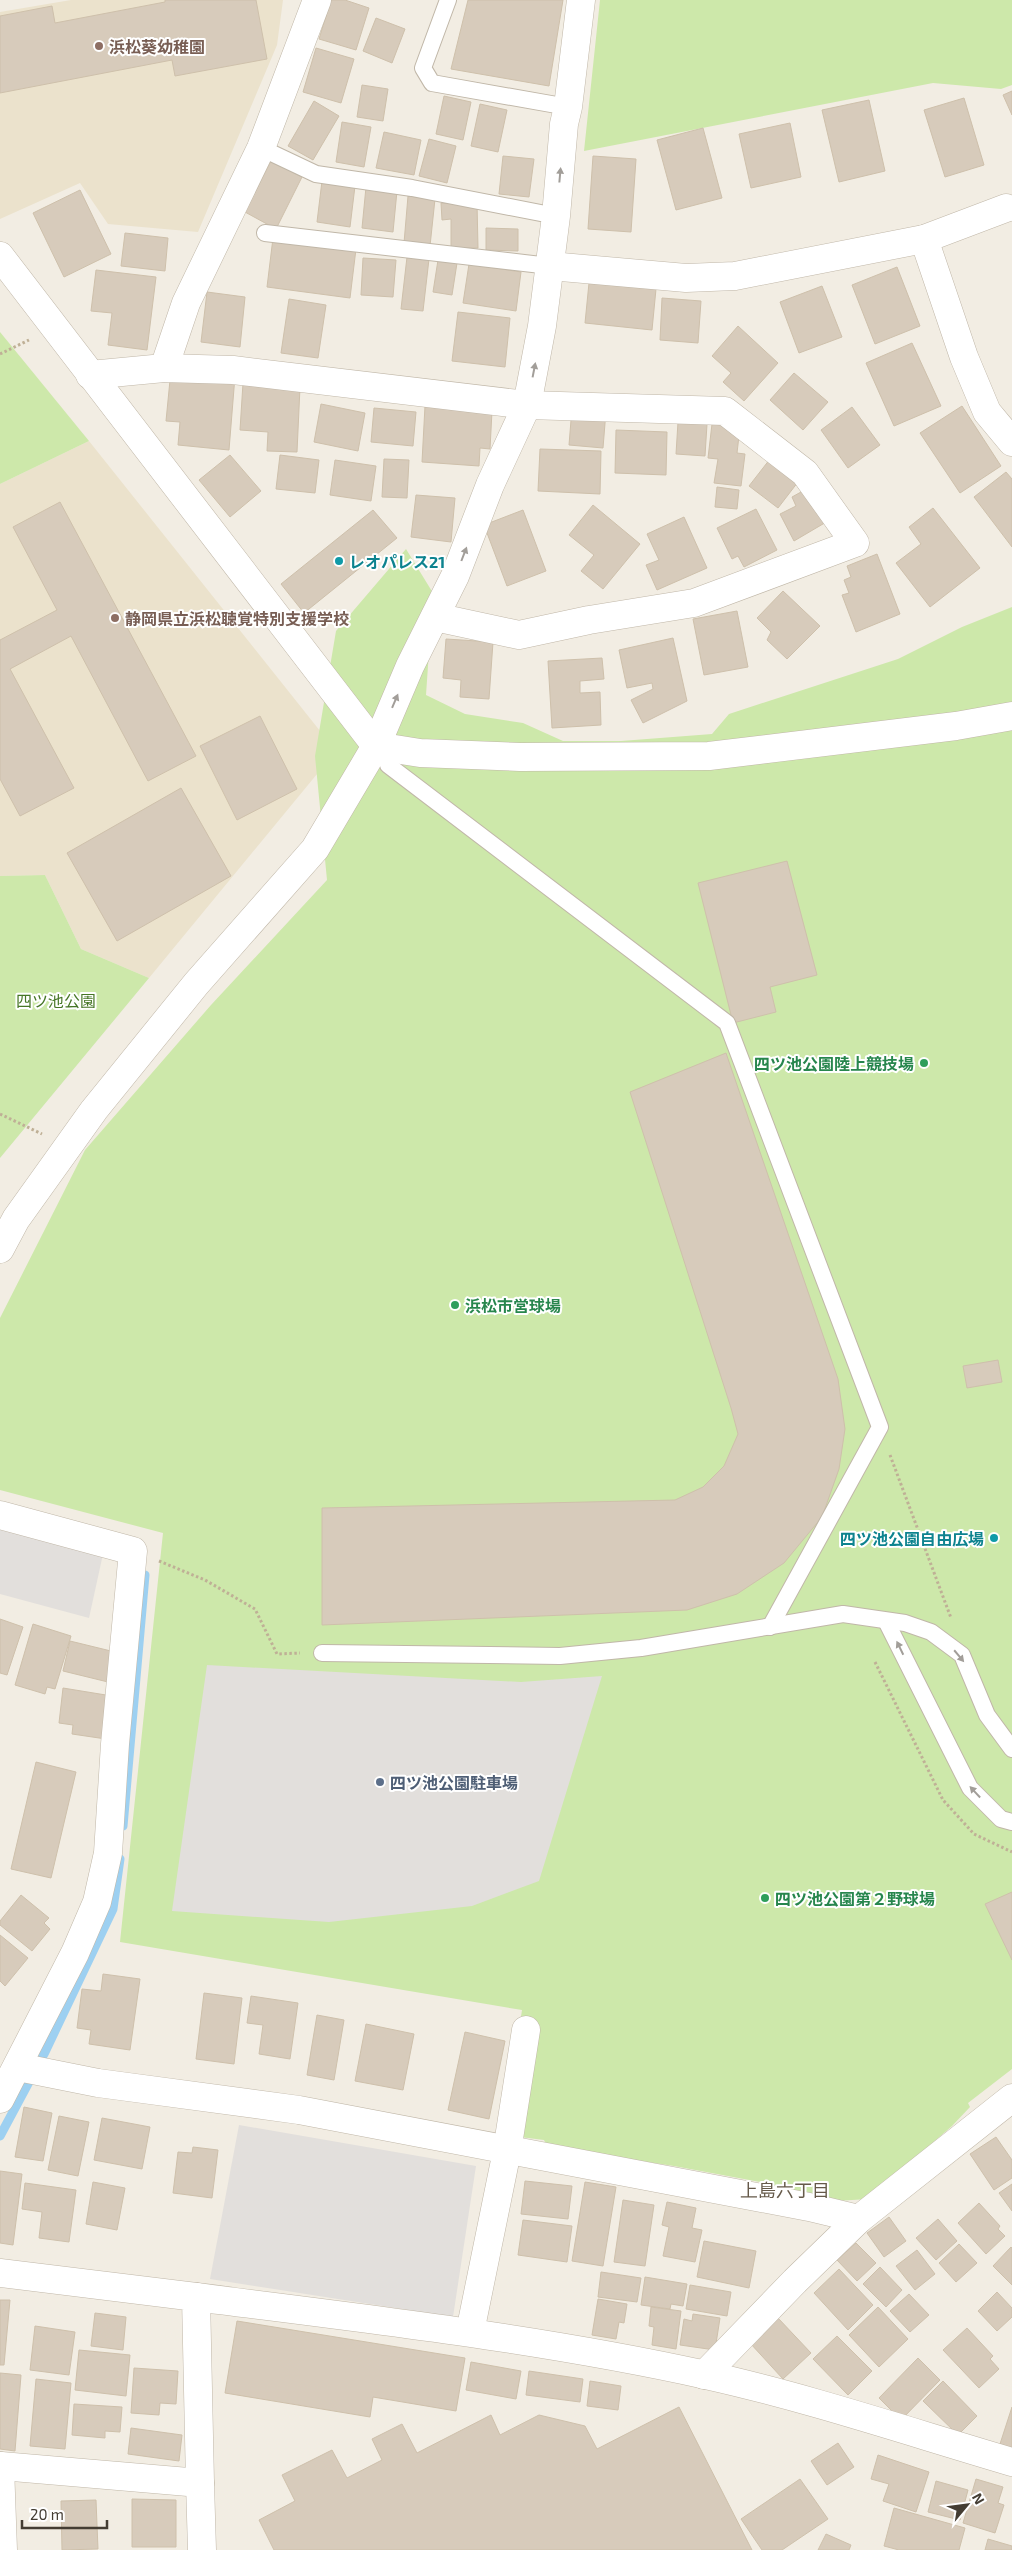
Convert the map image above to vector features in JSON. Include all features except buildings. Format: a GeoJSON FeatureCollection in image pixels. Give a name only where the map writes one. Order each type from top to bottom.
{"type":"FeatureCollection","features":[{"type":"Feature","properties":{"kind":"street"},"geometry":{"type":"LineString","coordinates":[[164,368],[186,303],[261,148],[317,0]]}},
{"type":"Feature","properties":{"kind":"street"},"geometry":{"type":"LineString","coordinates":[[0,1250],[16,1219],[94,1110],[196,984],[315,849],[382,756],[410,666],[455,576],[490,485],[527,405],[542,326],[556,216],[564,124],[568,107],[582,0]]}},
{"type":"Feature","properties":{"kind":"street"},"geometry":{"type":"LineString","coordinates":[[550,266],[686,278],[735,276],[924,239],[1006,208]]}},
{"type":"Feature","properties":{"kind":"street"},"geometry":{"type":"LineString","coordinates":[[924,239],[964,357],[987,412],[1012,442]]}},
{"type":"Feature","properties":{"kind":"street"},"geometry":{"type":"LineString","coordinates":[[0,256],[382,756]]}},
{"type":"Feature","properties":{"kind":"street"},"geometry":{"type":"LineString","coordinates":[[90,375],[164,368],[233,370],[527,405],[725,411],[805,473],[855,543],[694,603],[589,620],[519,635],[435,616]]}},
{"type":"Feature","properties":{"kind":"street"},"geometry":{"type":"LineString","coordinates":[[382,756],[420,753],[520,757],[708,756],[956,726],[1012,716]]}},
{"type":"Feature","properties":{"kind":"street"},"geometry":{"type":"LineString","coordinates":[[0,1515],[132,1551],[115,1744],[108,1854],[97,1902],[30,2069],[0,2099]]}},
{"type":"Feature","properties":{"kind":"street"},"geometry":{"type":"LineString","coordinates":[[470,2332],[507,2151],[526,2030]]}},
{"type":"Feature","properties":{"kind":"street"},"geometry":{"type":"LineString","coordinates":[[30,2069],[98,2083],[299,2110],[809,2207],[859,2219]]}},
{"type":"Feature","properties":{"kind":"street"},"geometry":{"type":"LineString","coordinates":[[704,2375],[794,2281],[859,2219],[1012,2098]]}},
{"type":"Feature","properties":{"kind":"street"},"geometry":{"type":"LineString","coordinates":[[0,2273],[470,2332],[704,2375],[810,2401],[1012,2462]]}},
{"type":"Feature","properties":{"kind":"street"},"geometry":{"type":"LineString","coordinates":[[196,2297],[202,2550]]}},
{"type":"Feature","properties":{"kind":"street"},"geometry":{"type":"LineString","coordinates":[[3,2550],[1,2466],[200,2482]]}},
{"type":"Feature","properties":{"kind":"lane"},"geometry":{"type":"LineString","coordinates":[[448,0],[424,68],[432,83],[568,107]]}},
{"type":"Feature","properties":{"kind":"lane"},"geometry":{"type":"LineString","coordinates":[[261,148],[316,174],[412,188],[556,216]]}},
{"type":"Feature","properties":{"kind":"lane"},"geometry":{"type":"LineString","coordinates":[[265,233],[550,266]]}},
{"type":"Feature","properties":{"kind":"lane"},"geometry":{"type":"LineString","coordinates":[[382,756],[727,1023],[880,1427],[770,1627]]}},
{"type":"Feature","properties":{"kind":"lane"},"geometry":{"type":"LineString","coordinates":[[322,1653],[560,1656],[641,1648],[843,1614],[905,1623],[931,1632],[962,1655],[987,1715],[1012,1748]]}},
{"type":"Feature","properties":{"kind":"lane"},"geometry":{"type":"LineString","coordinates":[[886,1621],[970,1788],[1001,1819],[1012,1822]]}},
{"type":"Feature","properties":{"kind":"path"},"geometry":{"type":"LineString","coordinates":[[0,1114],[50,1137]]}},
{"type":"Feature","properties":{"kind":"path"},"geometry":{"type":"LineString","coordinates":[[880,1427],[954,1624]]}},
{"type":"Feature","properties":{"kind":"path"},"geometry":{"type":"LineString","coordinates":[[132,1551],[205,1580],[256,1609],[276,1654],[322,1653]]}},
{"type":"Feature","properties":{"kind":"shaded area"},"geometry":{"type":"Polygon","coordinates":[[[71,0],[283,0],[277,45],[198,232],[108,224],[80,183],[0,219],[0,12],[71,0]]]}},
{"type":"Feature","properties":{"kind":"shaded area","name":"静岡県立浜松聴覚特別支援学校"},"geometry":{"type":"Polygon","coordinates":[[[89,441],[336,751],[149,978],[81,949],[45,875],[0,876],[0,484],[89,441]]]}},
{"type":"Feature","properties":{"kind":"shaded area"},"geometry":{"type":"Polygon","coordinates":[[[0,1528],[103,1554],[89,1618],[0,1594],[0,1528]]]}},
{"type":"Feature","properties":{"kind":"shaded area","name":"四ツ池公園駐車場"},"geometry":{"type":"Polygon","coordinates":[[[207,1665],[521,1682],[602,1676],[539,1881],[472,1906],[329,1922],[172,1911],[207,1665]]]}},
{"type":"Feature","properties":{"kind":"shaded area"},"geometry":{"type":"Polygon","coordinates":[[[239,2125],[476,2166],[453,2317],[210,2279],[239,2125]]]}},
{"type":"Feature","properties":{"kind":"green space"},"geometry":{"type":"Polygon","coordinates":[[[600,0],[1012,0],[1012,85],[1001,89],[933,83],[584,151],[600,0]]]}},
{"type":"Feature","properties":{"kind":"green space"},"geometry":{"type":"Polygon","coordinates":[[[0,332],[89,441],[0,484],[0,332]]]}},
{"type":"Feature","properties":{"kind":"green space"},"geometry":{"type":"Polygon","coordinates":[[[406,549],[433,593],[426,695],[465,714],[523,723],[563,741],[621,741],[712,734],[729,714],[898,659],[962,627],[1012,607],[1012,2069],[968,2103],[970,2107],[952,2126],[868,2199],[836,2201],[766,2183],[674,2166],[547,2147],[544,2140],[503,2135],[522,2010],[120,1942],[163,1533],[0,1490],[0,1318],[85,1150],[211,1005],[327,880],[315,756],[336,631],[406,549]]]}},
{"type":"Feature","properties":{"kind":"green space","name":"四ツ池公園"},"geometry":{"type":"Polygon","coordinates":[[[45,875],[81,949],[149,978],[0,1158],[0,876],[45,875]]]}},
{"type":"Feature","properties":{"kind":"waterway"},"geometry":{"type":"LineString","coordinates":[[123,1826],[145,1575]]}},
{"type":"Feature","properties":{"kind":"waterway"},"geometry":{"type":"LineString","coordinates":[[0,2136],[45,2052],[113,1909],[120,1859]]}},
{"type":"Feature","properties":{"kind":"place","name":"浜松葵幼稚園"},"geometry":{"type":"Point","coordinates":[99,46]}},
{"type":"Feature","properties":{"kind":"place","name":"レオパレス21"},"geometry":{"type":"Point","coordinates":[339,561]}},
{"type":"Feature","properties":{"kind":"place","name":"静岡県立浜松聴覚特別支援学校"},"geometry":{"type":"Point","coordinates":[115,618]}},
{"type":"Feature","properties":{"kind":"place","name":"四ツ池公園陸上競技場"},"geometry":{"type":"Point","coordinates":[924,1063]}},
{"type":"Feature","properties":{"kind":"place","name":"浜松市営球場"},"geometry":{"type":"Point","coordinates":[455,1305]}},
{"type":"Feature","properties":{"kind":"place","name":"四ツ池公園自由広場"},"geometry":{"type":"Point","coordinates":[994,1538]}},
{"type":"Feature","properties":{"kind":"place","name":"四ツ池公園駐車場"},"geometry":{"type":"Point","coordinates":[380,1782]}},
{"type":"Feature","properties":{"kind":"place","name":"四ツ池公園第２野球場"},"geometry":{"type":"Point","coordinates":[765,1898]}},
{"type":"Feature","properties":{"kind":"district","name":"上島六丁目"},"geometry":{"type":"Point","coordinates":[785,2190]}}]}
